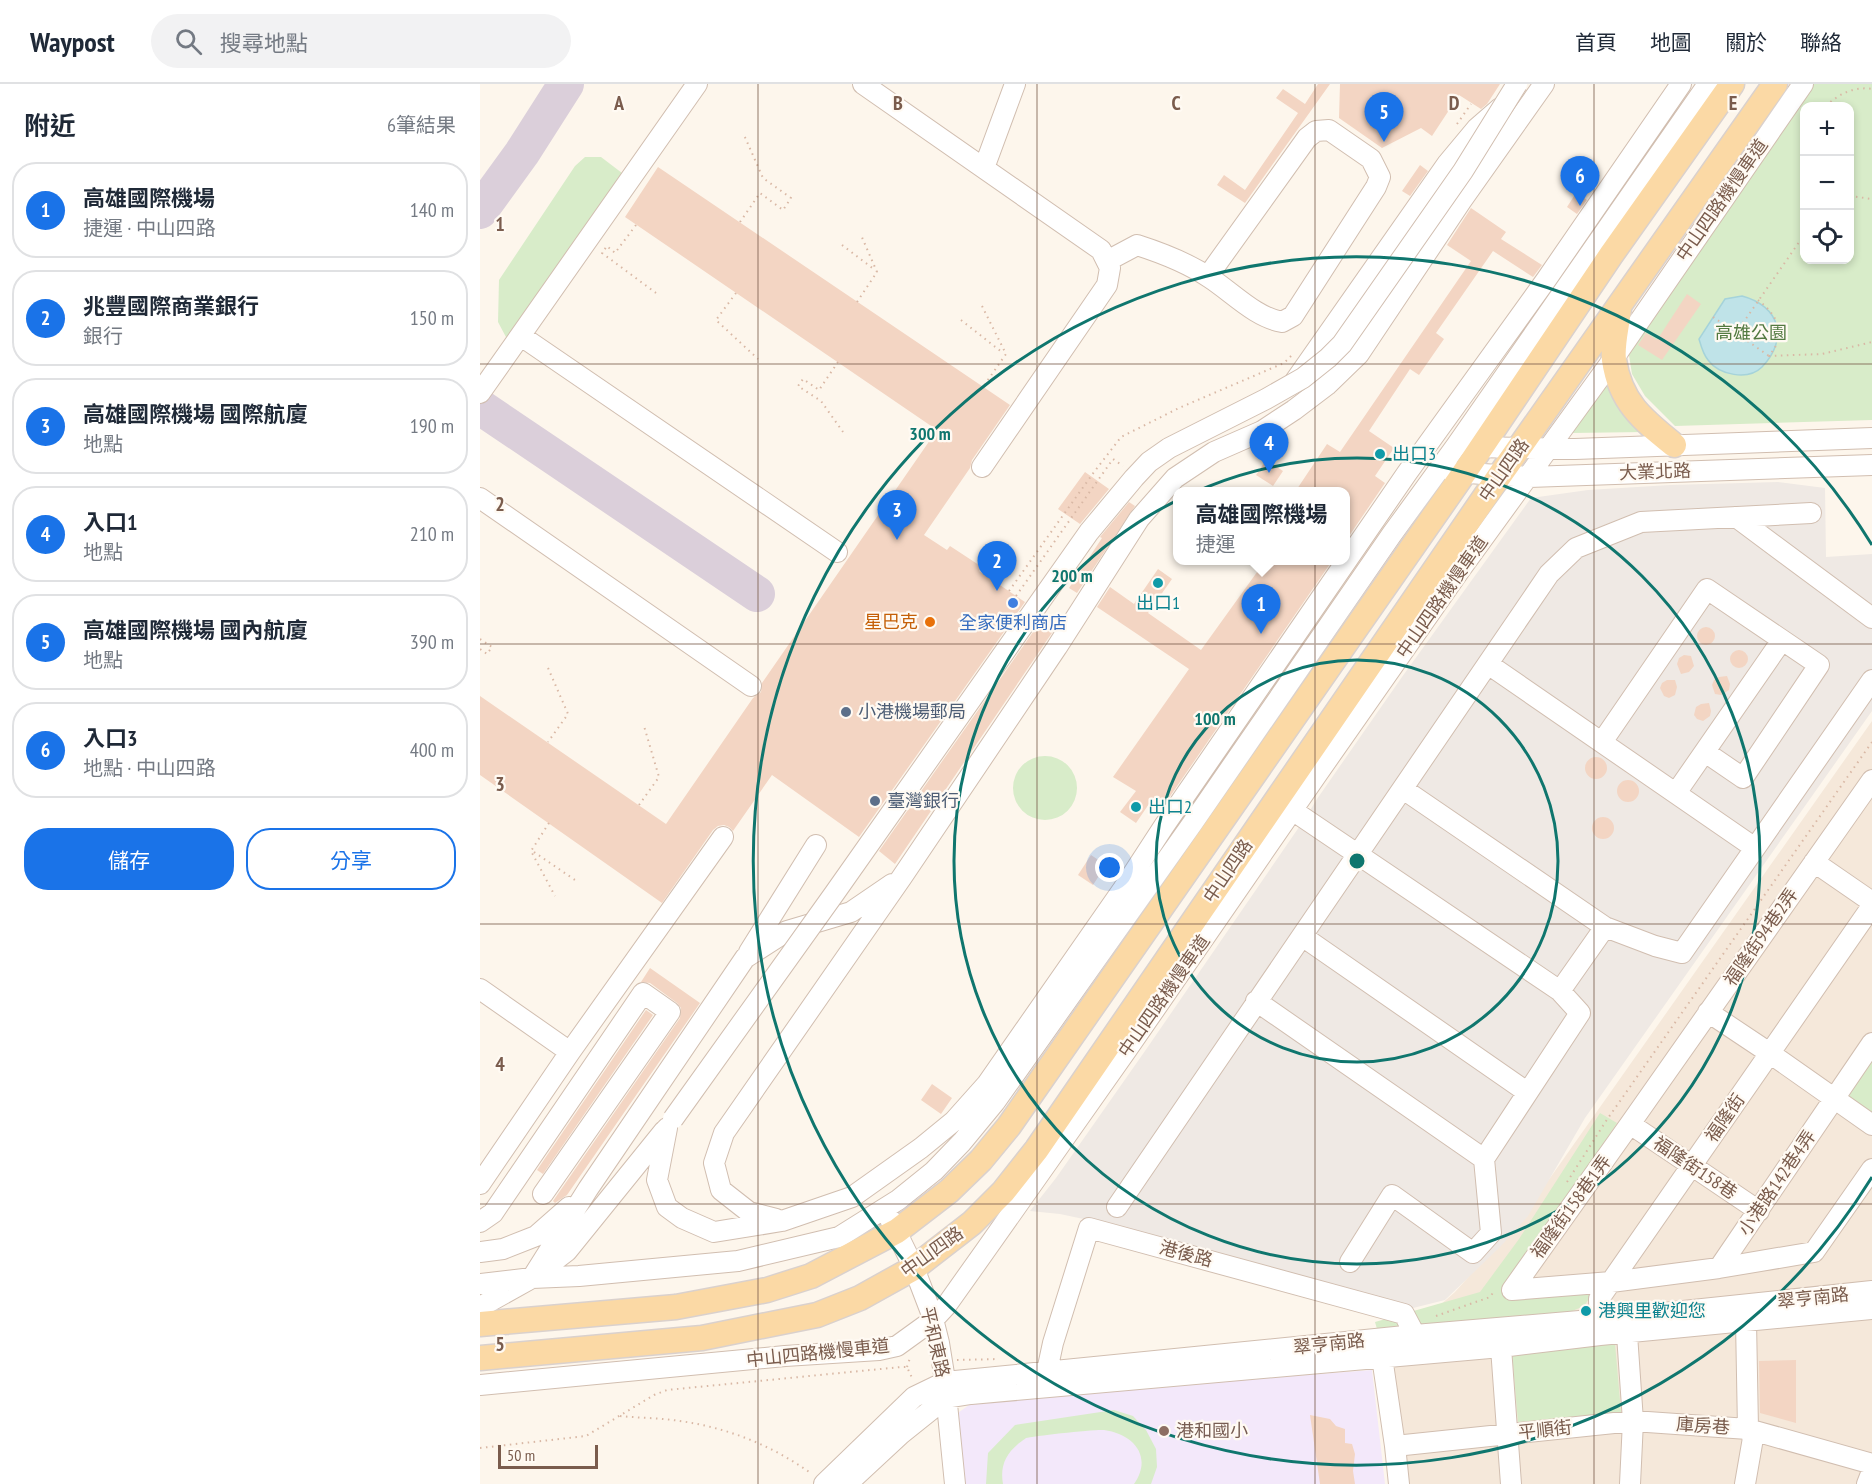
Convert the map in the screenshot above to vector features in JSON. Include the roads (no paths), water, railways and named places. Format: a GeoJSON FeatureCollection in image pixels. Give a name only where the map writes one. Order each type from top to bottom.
{"type":"FeatureCollection","features":[{"type":"Feature","properties":{"kind":"main road","name":"中山四路"},"geometry":{"type":"LineString","coordinates":[[480,1324],[676,1307],[766,1290],[811,1276],[897,1231],[949,1191],[981,1160],[1009,1126],[1482,447],[1611,255],[1732,84]]}},
{"type":"Feature","properties":{"kind":"main road","name":"中山四路"},"geometry":{"type":"LineString","coordinates":[[480,1358],[702,1338],[817,1316],[860,1298],[914,1268],[972,1223],[1003,1192],[1037,1149],[1500,475],[1775,84]]}},
{"type":"Feature","properties":{"kind":"main road"},"geometry":{"type":"LineString","coordinates":[[1620,307],[1614,358],[1620,383],[1632,408],[1674,445]]}},
{"type":"Feature","properties":{"kind":"street"},"geometry":{"type":"LineString","coordinates":[[480,393],[697,84]]}},
{"type":"Feature","properties":{"kind":"street"},"geometry":{"type":"LineString","coordinates":[[864,84],[1101,250],[1110,268],[1107,285],[982,467]]}},
{"type":"Feature","properties":{"kind":"street"},"geometry":{"type":"LineString","coordinates":[[984,168],[1015,84]]}},
{"type":"Feature","properties":{"kind":"street"},"geometry":{"type":"LineString","coordinates":[[480,1307],[532,1278],[567,1251],[670,1124],[821,914],[1089,532],[1149,462],[1169,448],[1303,378],[1342,345],[1463,171],[1517,84]]}},
{"type":"Feature","properties":{"kind":"street"},"geometry":{"type":"LineString","coordinates":[[782,1221],[748,1212],[721,1190],[714,1163],[724,1133],[902,877],[1057,647],[1139,519],[1175,478],[1214,452],[1262,430],[1294,410],[1327,385],[1359,354],[1462,200],[1544,84]]}},
{"type":"Feature","properties":{"kind":"street"},"geometry":{"type":"LineString","coordinates":[[1350,556],[1546,280],[1681,84]]}},
{"type":"Feature","properties":{"kind":"street"},"geometry":{"type":"LineString","coordinates":[[480,1284],[738,1261],[839,1237],[898,1200],[934,1171],[995,1102],[1192,824],[1392,534],[1439,471],[1708,84]]}},
{"type":"Feature","properties":{"kind":"street","name":"中山四路機慢車道"},"geometry":{"type":"LineString","coordinates":[[480,1384],[785,1356],[879,1350],[897,1346],[935,1329],[946,1306],[1454,580],[1614,358],[1803,84]]}},
{"type":"Feature","properties":{"kind":"street"},"geometry":{"type":"LineString","coordinates":[[1290,390],[1448,164],[1477,128],[1502,106]]}},
{"type":"Feature","properties":{"kind":"street"},"geometry":{"type":"LineString","coordinates":[[1107,261],[1137,245],[1166,254],[1208,276],[1269,320],[1282,322],[1293,316],[1376,188],[1380,177],[1371,159],[1329,130],[1316,131],[1307,138],[1208,276]]}},
{"type":"Feature","properties":{"kind":"street"},"geometry":{"type":"LineString","coordinates":[[521,336],[837,552]]}},
{"type":"Feature","properties":{"kind":"street","name":"大業北路"},"geometry":{"type":"LineString","coordinates":[[1456,446],[1548,449],[1872,438]]}},
{"type":"Feature","properties":{"kind":"street","name":"大業北路"},"geometry":{"type":"LineString","coordinates":[[1407,473],[1439,471],[1529,477],[1872,465]]}},
{"type":"Feature","properties":{"kind":"street"},"geometry":{"type":"LineString","coordinates":[[480,498],[750,686]]}},
{"type":"Feature","properties":{"kind":"street"},"geometry":{"type":"LineString","coordinates":[[1117,1207],[1549,574],[1576,548],[1641,522],[1811,513]]}},
{"type":"Feature","properties":{"kind":"street"},"geometry":{"type":"LineString","coordinates":[[1736,517],[1872,618]]}},
{"type":"Feature","properties":{"kind":"street"},"geometry":{"type":"LineString","coordinates":[[670,1124],[657,1180],[667,1207],[682,1218],[714,1232],[782,1221],[852,1197],[921,1148],[954,1121],[987,1084],[1344,565]]}},
{"type":"Feature","properties":{"kind":"street"},"geometry":{"type":"LineString","coordinates":[[1602,742],[1707,589],[1819,665],[1743,778],[1705,752]]}},
{"type":"Feature","properties":{"kind":"street"},"geometry":{"type":"LineString","coordinates":[[1676,793],[1782,640]]}},
{"type":"Feature","properties":{"kind":"street"},"geometry":{"type":"LineString","coordinates":[[1488,664],[1755,848]]}},
{"type":"Feature","properties":{"kind":"street"},"geometry":{"type":"LineString","coordinates":[[1403,789],[1605,927],[1655,946],[1682,953],[1872,680]]}},
{"type":"Feature","properties":{"kind":"street","name":"福隆街94巷2弄"},"geometry":{"type":"LineString","coordinates":[[1630,1124],[1872,780]]}},
{"type":"Feature","properties":{"kind":"street"},"geometry":{"type":"LineString","coordinates":[[1292,810],[1560,991],[1580,1013],[1484,1159],[1491,1233],[1473,1253],[1392,1195],[1350,1262]]}},
{"type":"Feature","properties":{"kind":"street"},"geometry":{"type":"LineString","coordinates":[[480,1184],[570,1052],[723,837]]}},
{"type":"Feature","properties":{"kind":"street"},"geometry":{"type":"LineString","coordinates":[[532,1278],[588,1189],[745,958],[816,845]]}},
{"type":"Feature","properties":{"kind":"street"},"geometry":{"type":"LineString","coordinates":[[1814,862],[1872,902]]}},
{"type":"Feature","properties":{"kind":"street"},"geometry":{"type":"LineString","coordinates":[[745,958],[787,930],[851,912],[902,877]]}},
{"type":"Feature","properties":{"kind":"street","name":"福隆街"},"geometry":{"type":"LineString","coordinates":[[1599,1327],[1599,1299],[1872,906]]}},
{"type":"Feature","properties":{"kind":"street"},"geometry":{"type":"LineString","coordinates":[[1560,991],[1605,927]]}},
{"type":"Feature","properties":{"kind":"street"},"geometry":{"type":"LineString","coordinates":[[1302,936],[1527,1092]]}},
{"type":"Feature","properties":{"kind":"street"},"geometry":{"type":"LineString","coordinates":[[480,988],[570,1052]]}},
{"type":"Feature","properties":{"kind":"street"},"geometry":{"type":"LineString","coordinates":[[486,1217],[643,993],[670,1012],[543,1194]]}},
{"type":"Feature","properties":{"kind":"street"},"geometry":{"type":"LineString","coordinates":[[1257,1001],[1484,1159]]}},
{"type":"Feature","properties":{"kind":"street"},"geometry":{"type":"LineString","coordinates":[[1708,1012],[1872,1125]]}},
{"type":"Feature","properties":{"kind":"street","name":"小港路142巷4弄"},"geometry":{"type":"LineString","coordinates":[[1719,1268],[1872,1043]]}},
{"type":"Feature","properties":{"kind":"street","name":"福隆街158巷"},"geometry":{"type":"LineString","coordinates":[[1630,1124],[1759,1211]]}},
{"type":"Feature","properties":{"kind":"street","name":"福隆街158巷1弄"},"geometry":{"type":"LineString","coordinates":[[1611,1282],[1504,1289],[1630,1124]]}},
{"type":"Feature","properties":{"kind":"street"},"geometry":{"type":"LineString","coordinates":[[1611,1282],[1719,1268],[1814,1252],[1872,1169]]}},
{"type":"Feature","properties":{"kind":"street"},"geometry":{"type":"LineString","coordinates":[[480,1252],[503,1249],[536,1236],[588,1189]]}},
{"type":"Feature","properties":{"kind":"street","name":"平和東路"},"geometry":{"type":"LineString","coordinates":[[884,1209],[914,1268],[942,1354],[955,1484]]}},
{"type":"Feature","properties":{"kind":"street","name":"港後路"},"geometry":{"type":"LineString","coordinates":[[1047,1371],[1053,1343],[1089,1227],[1404,1314],[1415,1335]]}},
{"type":"Feature","properties":{"kind":"street","name":"翠亨南路"},"geometry":{"type":"LineString","coordinates":[[1626,1325],[1872,1292]]}},
{"type":"Feature","properties":{"kind":"street","name":"翠亨南路"},"geometry":{"type":"LineString","coordinates":[[945,1390],[971,1394],[1382,1357],[1501,1338],[1599,1327],[1746,1321],[1872,1309]]}},
{"type":"Feature","properties":{"kind":"street"},"geometry":{"type":"LineString","coordinates":[[1745,1484],[1753,1438],[1748,1429],[1746,1321]]}},
{"type":"Feature","properties":{"kind":"street"},"geometry":{"type":"LineString","coordinates":[[1626,1325],[1633,1421],[1630,1484]]}},
{"type":"Feature","properties":{"kind":"street","name":"翠亨南路"},"geometry":{"type":"LineString","coordinates":[[825,1483],[917,1396],[1047,1371],[1415,1335],[1501,1338]]}},
{"type":"Feature","properties":{"kind":"street"},"geometry":{"type":"LineString","coordinates":[[1501,1338],[1511,1484]]}},
{"type":"Feature","properties":{"kind":"street"},"geometry":{"type":"LineString","coordinates":[[1382,1357],[1399,1484]]}},
{"type":"Feature","properties":{"kind":"street"},"geometry":{"type":"LineString","coordinates":[[847,1484],[945,1390]]}},
{"type":"Feature","properties":{"kind":"street","name":"庫房巷"},"geometry":{"type":"LineString","coordinates":[[1633,1421],[1748,1429],[1872,1464]]}},
{"type":"Feature","properties":{"kind":"street","name":"平順街"},"geometry":{"type":"LineString","coordinates":[[1395,1446],[1633,1421]]}},
{"type":"Feature","properties":{"kind":"street"},"geometry":{"type":"LineString","coordinates":[[1868,1484],[1872,1471]]}},
{"type":"Feature","properties":{"kind":"water"},"geometry":{"type":"Polygon","coordinates":[[[1742,296],[1765,307],[1772,315],[1778,335],[1776,346],[1762,367],[1742,375],[1726,372],[1713,365],[1702,350],[1699,339],[1725,299],[1742,296]]]}},
{"type":"Feature","properties":{"kind":"place","name":"高雄國際機場 國內航廈"},"geometry":{"type":"Point","coordinates":[1384,142]}},
{"type":"Feature","properties":{"kind":"place","name":"入口3"},"geometry":{"type":"Point","coordinates":[1580,206]}},
{"type":"Feature","properties":{"kind":"place","name":"出口3"},"geometry":{"type":"Point","coordinates":[1380,454]}},
{"type":"Feature","properties":{"kind":"place","name":"入口1"},"geometry":{"type":"Point","coordinates":[1269,473]}},
{"type":"Feature","properties":{"kind":"place","name":"高雄國際機場 國際航廈"},"geometry":{"type":"Point","coordinates":[897,540]}},
{"type":"Feature","properties":{"kind":"place","name":"出口1"},"geometry":{"type":"Point","coordinates":[1158,583]}},
{"type":"Feature","properties":{"kind":"place","name":"兆豐國際商業銀行"},"geometry":{"type":"Point","coordinates":[997,591]}},
{"type":"Feature","properties":{"kind":"place","name":"全家便利商店"},"geometry":{"type":"Point","coordinates":[1013,603]}},
{"type":"Feature","properties":{"kind":"place","name":"星巴克"},"geometry":{"type":"Point","coordinates":[930,622]}},
{"type":"Feature","properties":{"kind":"place","name":"高雄國際機場"},"geometry":{"type":"Point","coordinates":[1261,634]}},
{"type":"Feature","properties":{"kind":"place","name":"小港機場郵局"},"geometry":{"type":"Point","coordinates":[846,712]}},
{"type":"Feature","properties":{"kind":"place","name":"臺灣銀行"},"geometry":{"type":"Point","coordinates":[875,801]}},
{"type":"Feature","properties":{"kind":"place","name":"出口2"},"geometry":{"type":"Point","coordinates":[1136,807]}},
{"type":"Feature","properties":{"kind":"place","name":"港興里歡迎您"},"geometry":{"type":"Point","coordinates":[1586,1311]}},
{"type":"Feature","properties":{"kind":"place","name":"港和國小"},"geometry":{"type":"Point","coordinates":[1164,1431]}},
{"type":"Feature","properties":{"kind":"park label","name":"高雄公園"},"geometry":{"type":"Point","coordinates":[1751,333]}}]}
